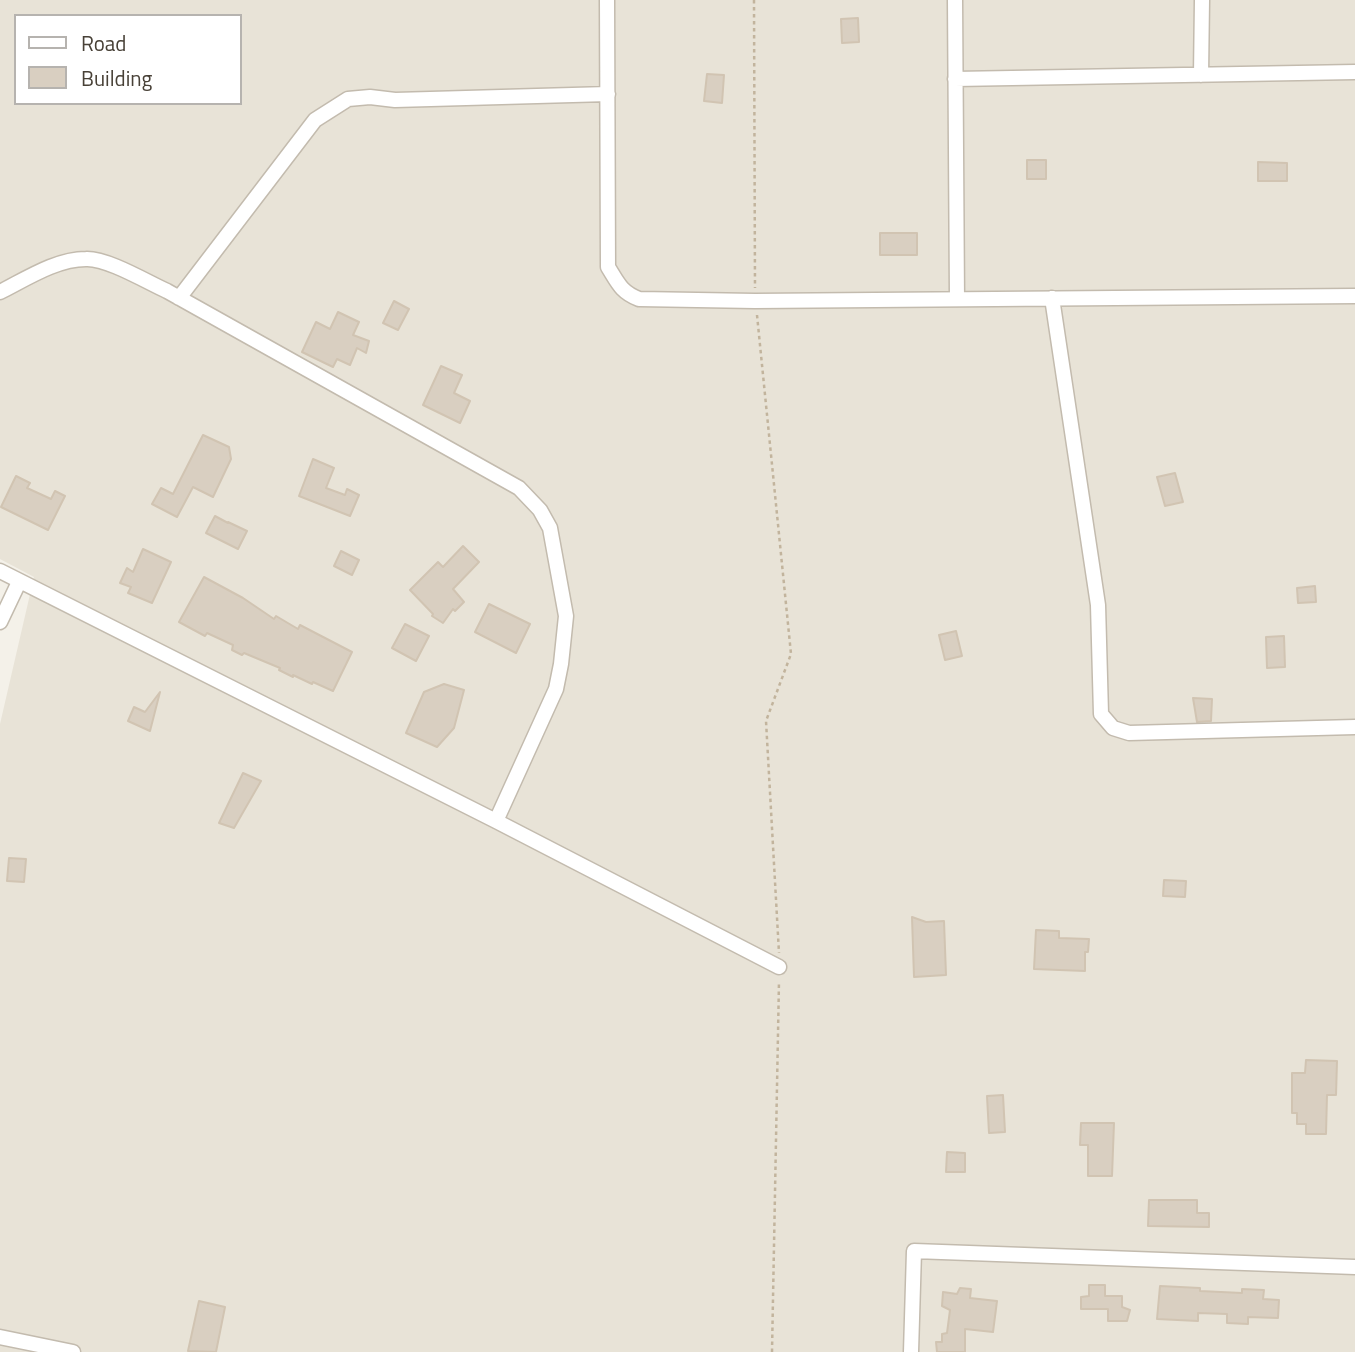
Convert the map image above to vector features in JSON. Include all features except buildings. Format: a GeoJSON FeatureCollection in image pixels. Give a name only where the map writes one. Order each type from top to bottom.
{"type":"FeatureCollection","features":[{"type":"Feature","properties":{"kind":"street"},"geometry":{"type":"LineString","coordinates":[[607,0],[608,267],[627,294],[639,299],[755,301],[1355,296]]}},
{"type":"Feature","properties":{"kind":"street"},"geometry":{"type":"LineString","coordinates":[[955,0],[957,299]]}},
{"type":"Feature","properties":{"kind":"street"},"geometry":{"type":"LineString","coordinates":[[1201,75],[1202,0]]}},
{"type":"Feature","properties":{"kind":"street"},"geometry":{"type":"LineString","coordinates":[[955,79],[1355,72]]}},
{"type":"Feature","properties":{"kind":"street"},"geometry":{"type":"LineString","coordinates":[[179,298],[315,120],[348,99],[608,94]]}},
{"type":"Feature","properties":{"kind":"street"},"geometry":{"type":"LineString","coordinates":[[0,292],[60,263],[88,258],[110,265],[179,298],[519,488],[540,509],[550,528],[566,616],[561,664],[556,689],[495,821]]}},
{"type":"Feature","properties":{"kind":"street"},"geometry":{"type":"LineString","coordinates":[[1052,298],[1098,605],[1101,714],[1113,728],[1129,733],[1355,727]]}},
{"type":"Feature","properties":{"kind":"street"},"geometry":{"type":"LineString","coordinates":[[0,571],[779,967]]}},
{"type":"Feature","properties":{"kind":"street"},"geometry":{"type":"LineString","coordinates":[[0,621],[19,582]]}},
{"type":"Feature","properties":{"kind":"street"},"geometry":{"type":"LineString","coordinates":[[911,1352],[914,1251],[1355,1267]]}},
{"type":"Feature","properties":{"kind":"street"},"geometry":{"type":"LineString","coordinates":[[0,1337],[73,1352]]}},
{"type":"Feature","properties":{"kind":"path"},"geometry":{"type":"LineString","coordinates":[[754,0],[755,301],[790,654],[766,721],[779,967],[772,1352]]}},
{"type":"Feature","properties":{"kind":"shaded area"},"geometry":{"type":"Polygon","coordinates":[[[0,0],[1355,0],[1355,1352],[0,1352],[0,724],[34,577],[0,559],[0,0]]]}}]}
